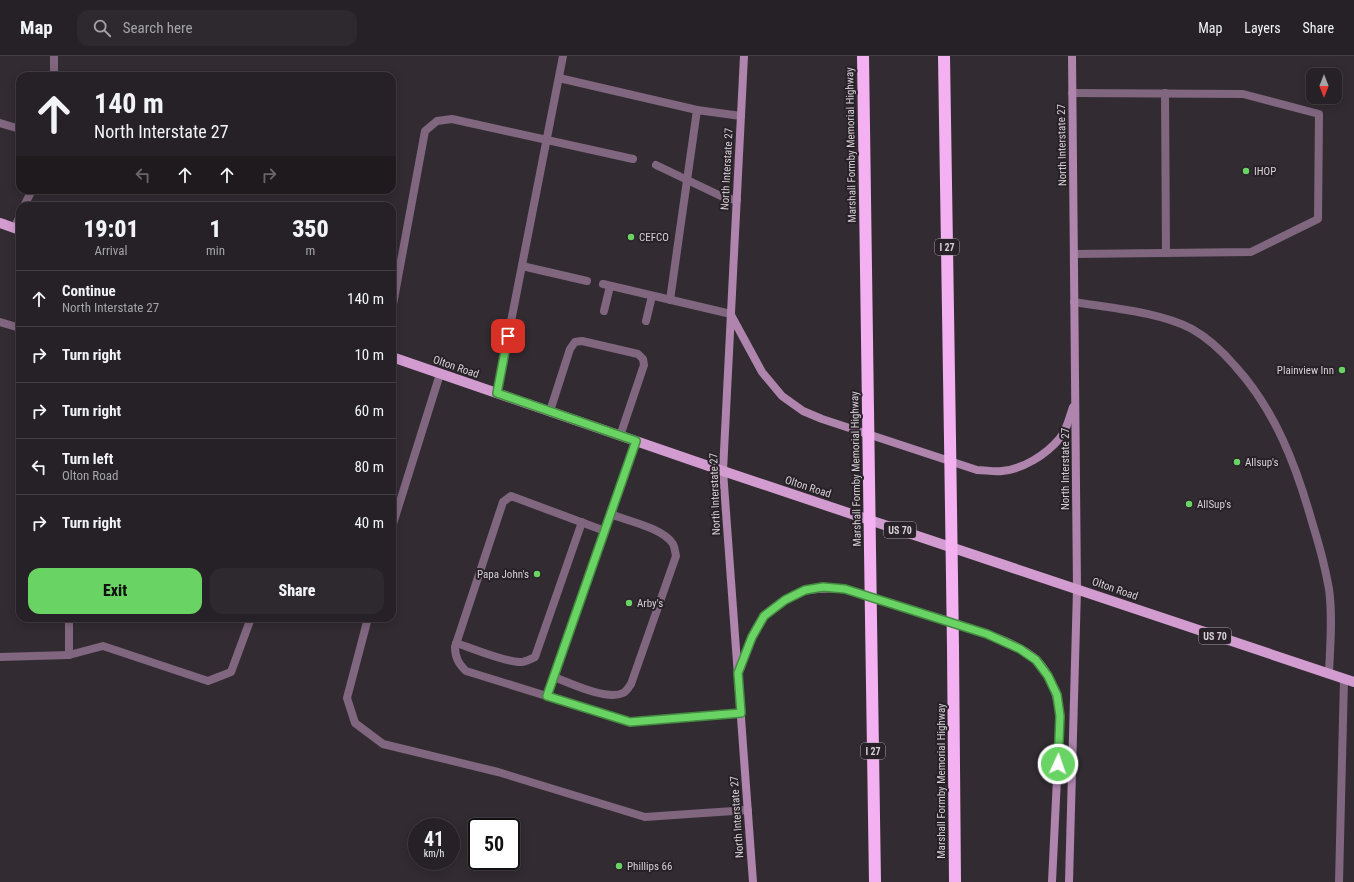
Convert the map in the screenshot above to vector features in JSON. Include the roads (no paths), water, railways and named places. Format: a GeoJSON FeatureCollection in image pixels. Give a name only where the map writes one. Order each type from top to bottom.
{"type":"FeatureCollection","features":[{"type":"Feature","properties":{"kind":"highway","name":"Marshall Formby Memorial Highway"},"geometry":{"type":"LineString","coordinates":[[863,56],[875,882]]}},
{"type":"Feature","properties":{"kind":"highway","name":"Marshall Formby Memorial Highway"},"geometry":{"type":"LineString","coordinates":[[944,56],[955,882]]}},
{"type":"Feature","properties":{"kind":"main road","name":"North Interstate 27"},"geometry":{"type":"LineString","coordinates":[[744,56],[723,471],[753,882]]}},
{"type":"Feature","properties":{"kind":"main road","name":"North Interstate 27"},"geometry":{"type":"LineString","coordinates":[[1069,882],[1076,589],[1072,56]]}},
{"type":"Feature","properties":{"kind":"main road"},"geometry":{"type":"LineString","coordinates":[[0,223],[16,229]]}},
{"type":"Feature","properties":{"kind":"main road"},"geometry":{"type":"LineString","coordinates":[[731,314],[762,372],[782,396],[803,411],[822,419],[977,470],[1002,471],[1019,467],[1035,460],[1060,438],[1067,426],[1075,399]]}},
{"type":"Feature","properties":{"kind":"main road","name":"Olton Road"},"geometry":{"type":"LineString","coordinates":[[396,358],[723,471],[1349,680]]}},
{"type":"Feature","properties":{"kind":"main road"},"geometry":{"type":"LineString","coordinates":[[738,673],[752,637],[764,616],[785,600],[805,590],[823,587],[845,589],[987,634],[1020,649],[1036,660],[1048,676],[1057,695],[1060,716],[1052,882]]}},
{"type":"Feature","properties":{"kind":"lane"},"geometry":{"type":"LineString","coordinates":[[54,56],[54,72]]}},
{"type":"Feature","properties":{"kind":"lane"},"geometry":{"type":"LineString","coordinates":[[497,393],[563,56]]}},
{"type":"Feature","properties":{"kind":"lane"},"geometry":{"type":"LineString","coordinates":[[559,78],[697,110],[741,116]]}},
{"type":"Feature","properties":{"kind":"lane"},"geometry":{"type":"LineString","coordinates":[[1072,93],[1243,94],[1319,114],[1318,219],[1251,252],[1074,254]]}},
{"type":"Feature","properties":{"kind":"lane"},"geometry":{"type":"LineString","coordinates":[[1165,93],[1166,253]]}},
{"type":"Feature","properties":{"kind":"lane"},"geometry":{"type":"LineString","coordinates":[[670,300],[697,110]]}},
{"type":"Feature","properties":{"kind":"lane"},"geometry":{"type":"LineString","coordinates":[[396,288],[425,131],[437,121],[452,119],[633,159]]}},
{"type":"Feature","properties":{"kind":"lane"},"geometry":{"type":"LineString","coordinates":[[0,123],[16,128]]}},
{"type":"Feature","properties":{"kind":"lane"},"geometry":{"type":"LineString","coordinates":[[656,165],[725,198],[737,200]]}},
{"type":"Feature","properties":{"kind":"lane"},"geometry":{"type":"LineString","coordinates":[[522,266],[587,281]]}},
{"type":"Feature","properties":{"kind":"lane"},"geometry":{"type":"LineString","coordinates":[[604,311],[607,285],[731,314]]}},
{"type":"Feature","properties":{"kind":"lane"},"geometry":{"type":"LineString","coordinates":[[646,321],[652,296]]}},
{"type":"Feature","properties":{"kind":"lane"},"geometry":{"type":"LineString","coordinates":[[1074,302],[1149,314],[1191,328],[1208,340],[1226,356],[1248,380],[1277,426],[1289,452],[1302,487],[1316,533],[1329,590],[1331,614],[1329,674]]}},
{"type":"Feature","properties":{"kind":"lane"},"geometry":{"type":"LineString","coordinates":[[0,322],[16,327]]}},
{"type":"Feature","properties":{"kind":"lane"},"geometry":{"type":"LineString","coordinates":[[550,411],[570,349],[575,342],[597,341],[638,351],[643,358],[644,364],[620,436]]}},
{"type":"Feature","properties":{"kind":"lane"},"geometry":{"type":"LineString","coordinates":[[396,514],[440,374]]}},
{"type":"Feature","properties":{"kind":"lane"},"geometry":{"type":"LineString","coordinates":[[547,696],[636,441]]}},
{"type":"Feature","properties":{"kind":"lane"},"geometry":{"type":"LineString","coordinates":[[604,531],[511,496],[503,502],[456,643],[455,656],[461,666],[466,671],[630,722],[741,713]]}},
{"type":"Feature","properties":{"kind":"lane"},"geometry":{"type":"LineString","coordinates":[[554,677],[603,694],[614,696],[624,693],[631,684],[676,556],[674,546],[668,537],[660,531],[610,514]]}},
{"type":"Feature","properties":{"kind":"lane"},"geometry":{"type":"LineString","coordinates":[[456,643],[508,660],[520,662],[527,661],[535,657],[582,522]]}},
{"type":"Feature","properties":{"kind":"lane"},"geometry":{"type":"LineString","coordinates":[[69,622],[69,656]]}},
{"type":"Feature","properties":{"kind":"lane"},"geometry":{"type":"LineString","coordinates":[[0,657],[69,656],[103,646],[208,681],[231,672],[250,622]]}},
{"type":"Feature","properties":{"kind":"lane"},"geometry":{"type":"LineString","coordinates":[[367,622],[347,698],[355,723],[383,744],[498,772],[645,817],[748,810]]}},
{"type":"Feature","properties":{"kind":"lane"},"geometry":{"type":"LineString","coordinates":[[1339,882],[1349,680]]}},
{"type":"Feature","properties":{"kind":"place","name":"IHOP"},"geometry":{"type":"Point","coordinates":[1246,171]}},
{"type":"Feature","properties":{"kind":"place","name":"CEFCO"},"geometry":{"type":"Point","coordinates":[631,237]}},
{"type":"Feature","properties":{"kind":"place","name":"Plainview Inn"},"geometry":{"type":"Point","coordinates":[1342,370]}},
{"type":"Feature","properties":{"kind":"place","name":"Allsup's"},"geometry":{"type":"Point","coordinates":[1237,462]}},
{"type":"Feature","properties":{"kind":"place","name":"AllSup's"},"geometry":{"type":"Point","coordinates":[1189,504]}},
{"type":"Feature","properties":{"kind":"place","name":"Papa John's"},"geometry":{"type":"Point","coordinates":[537,574]}},
{"type":"Feature","properties":{"kind":"place","name":"Arby's"},"geometry":{"type":"Point","coordinates":[629,603]}},
{"type":"Feature","properties":{"kind":"place","name":"Phillips 66"},"geometry":{"type":"Point","coordinates":[619,866]}}]}
